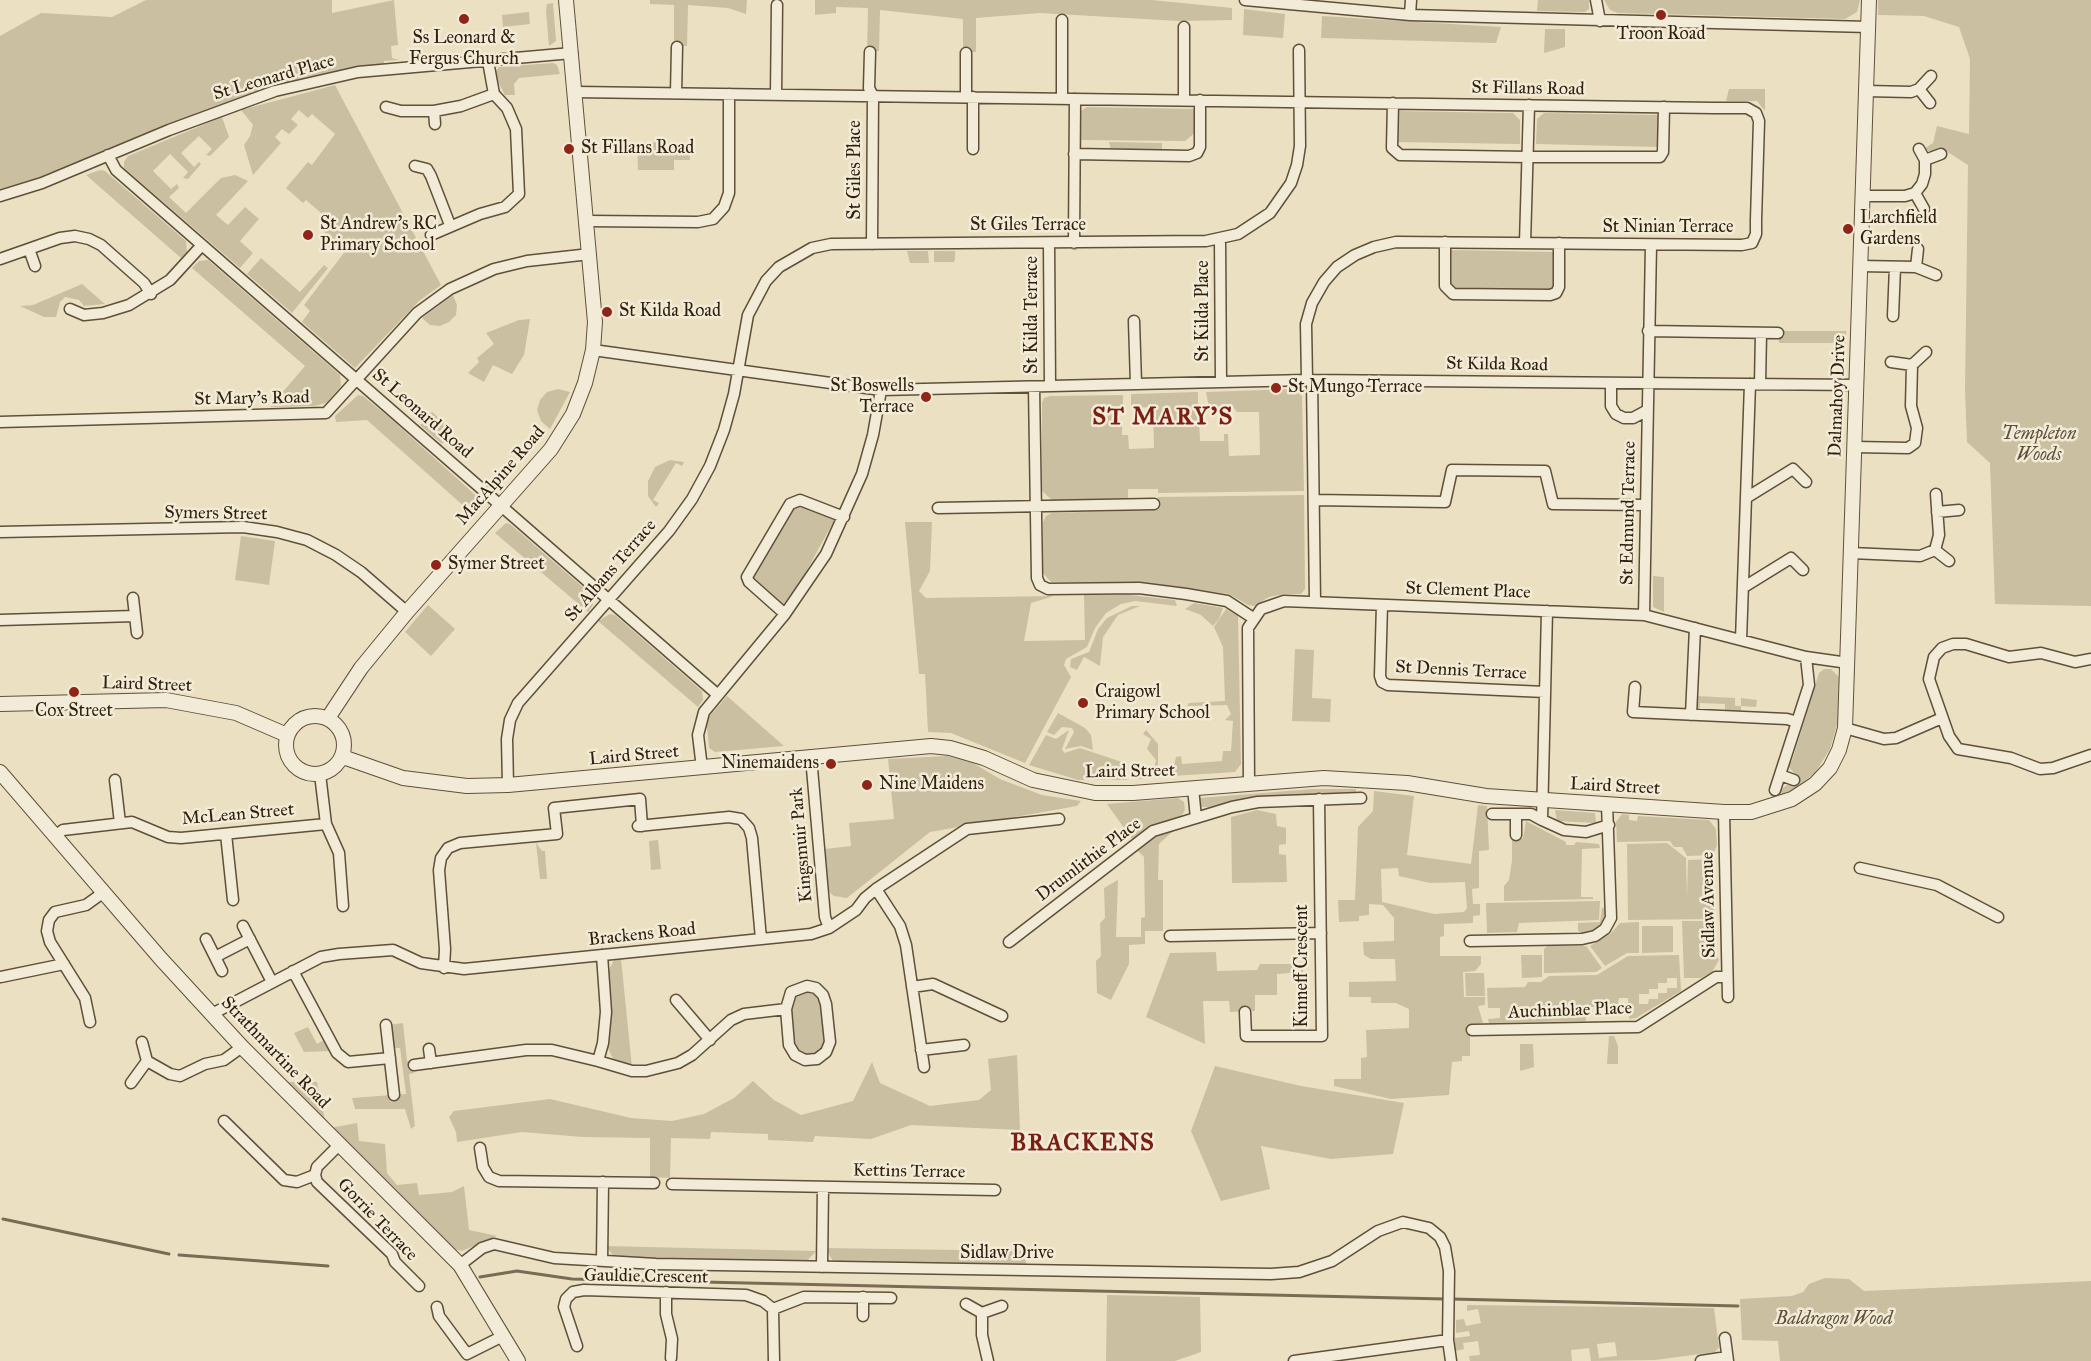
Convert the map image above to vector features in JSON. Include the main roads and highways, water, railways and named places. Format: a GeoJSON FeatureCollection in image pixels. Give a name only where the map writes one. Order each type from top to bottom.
{"type":"FeatureCollection","features":[{"type":"Feature","properties":{"kind":"waterway"},"geometry":{"type":"LineString","coordinates":[[3,1219],[169,1254]]}},
{"type":"Feature","properties":{"kind":"waterway"},"geometry":{"type":"LineString","coordinates":[[179,1255],[328,1266]]}},
{"type":"Feature","properties":{"kind":"waterway"},"geometry":{"type":"LineString","coordinates":[[480,1277],[517,1271],[572,1279],[1445,1299]]}},
{"type":"Feature","properties":{"kind":"waterway"},"geometry":{"type":"LineString","coordinates":[[1452,1299],[1738,1306]]}},
{"type":"Feature","properties":{"kind":"place","name":"Troon Road"},"geometry":{"type":"Point","coordinates":[1661,15]}},
{"type":"Feature","properties":{"kind":"place","name":"Ss Leonard & Fergus Church"},"geometry":{"type":"Point","coordinates":[464,19]}},
{"type":"Feature","properties":{"kind":"place","name":"St Fillans Road"},"geometry":{"type":"Point","coordinates":[569,149]}},
{"type":"Feature","properties":{"kind":"place","name":"Larchfield Gardens"},"geometry":{"type":"Point","coordinates":[1848,229]}},
{"type":"Feature","properties":{"kind":"place","name":"St Andrew's RC Primary School"},"geometry":{"type":"Point","coordinates":[308,235]}},
{"type":"Feature","properties":{"kind":"place","name":"St Kilda Road"},"geometry":{"type":"Point","coordinates":[607,312]}},
{"type":"Feature","properties":{"kind":"place","name":"St Mungo Terrace"},"geometry":{"type":"Point","coordinates":[1276,388]}},
{"type":"Feature","properties":{"kind":"place","name":"St Boswells Terrace"},"geometry":{"type":"Point","coordinates":[926,397]}},
{"type":"Feature","properties":{"kind":"place","name":"Symer Street"},"geometry":{"type":"Point","coordinates":[436,565]}},
{"type":"Feature","properties":{"kind":"place","name":"Cox Street"},"geometry":{"type":"Point","coordinates":[74,692]}},
{"type":"Feature","properties":{"kind":"place","name":"Craigowl Primary School"},"geometry":{"type":"Point","coordinates":[1083,703]}},
{"type":"Feature","properties":{"kind":"place","name":"Ninemaidens"},"geometry":{"type":"Point","coordinates":[831,764]}},
{"type":"Feature","properties":{"kind":"place","name":"Nine Maidens"},"geometry":{"type":"Point","coordinates":[867,785]}},
{"type":"Feature","properties":{"kind":"district","name":"ST MARY'S"},"geometry":{"type":"Point","coordinates":[1163,418]}},
{"type":"Feature","properties":{"kind":"district","name":"BRACKENS"},"geometry":{"type":"Point","coordinates":[1083,1144]}},
{"type":"Feature","properties":{"kind":"park label","name":"Templeton Woods"},"geometry":{"type":"Point","coordinates":[2039,445]}},
{"type":"Feature","properties":{"kind":"park label","name":"Baldragon Wood"},"geometry":{"type":"Point","coordinates":[1834,1320]}}]}
